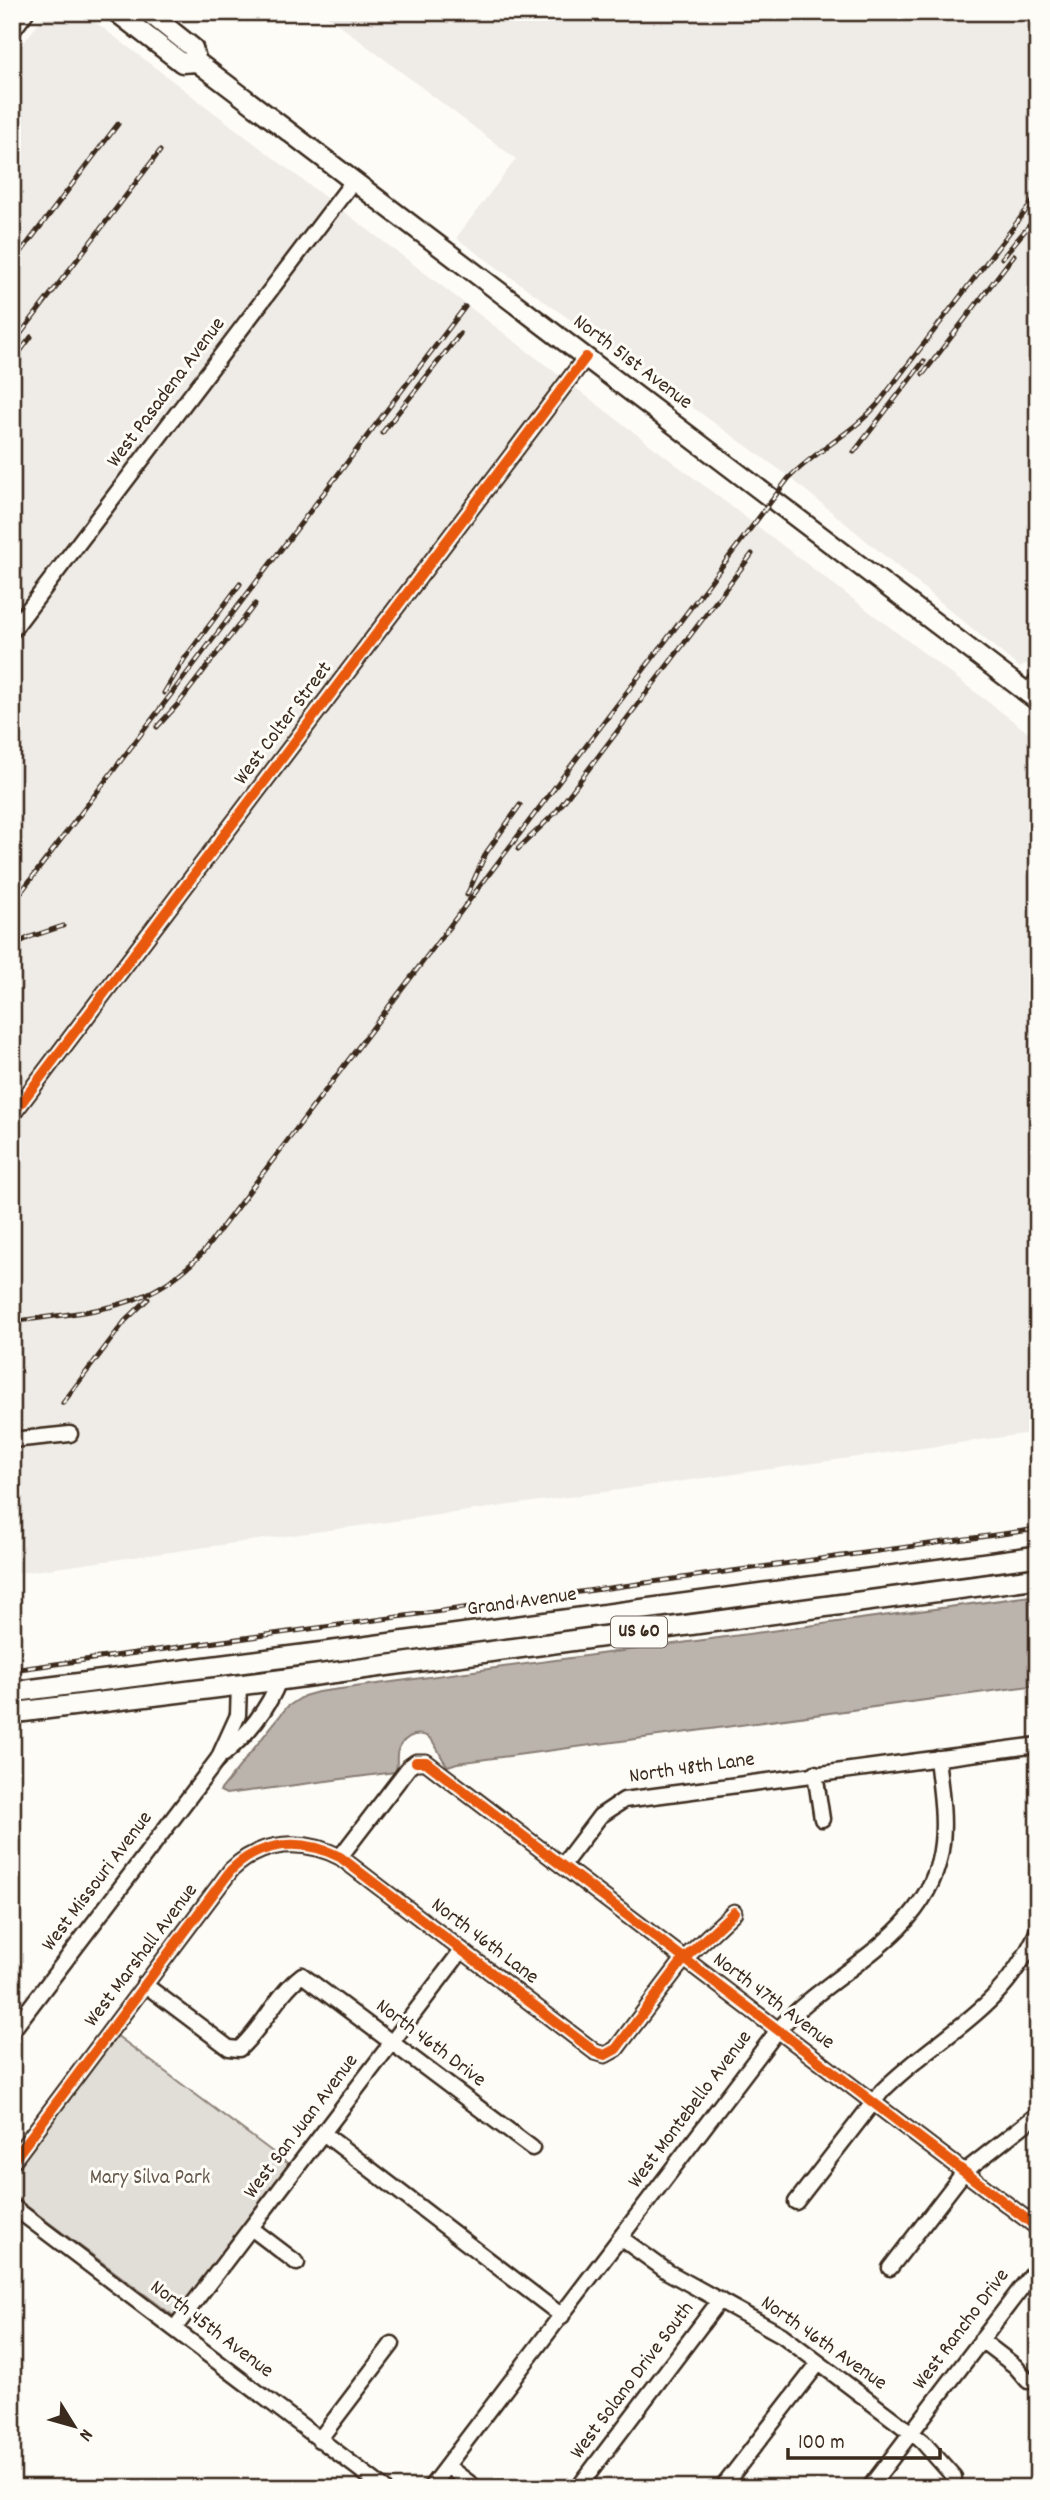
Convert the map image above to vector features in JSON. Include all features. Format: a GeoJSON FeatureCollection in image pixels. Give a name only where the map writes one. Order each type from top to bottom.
{"type":"FeatureCollection","features":[{"type":"Feature","properties":{"kind":"highway","name":"Grand Avenue"},"geometry":{"type":"LineString","coordinates":[[12,1692],[1038,1556]]}},
{"type":"Feature","properties":{"kind":"highway","name":"Grand Avenue"},"geometry":{"type":"LineString","coordinates":[[12,1713],[279,1680],[1038,1578]]}},
{"type":"Feature","properties":{"kind":"highway"},"geometry":{"type":"LineString","coordinates":[[239,1685],[244,1676],[252,1671],[329,1661],[349,1649]]}},
{"type":"Feature","properties":{"kind":"main road"},"geometry":{"type":"LineString","coordinates":[[12,28],[24,12]]}},
{"type":"Feature","properties":{"kind":"main road","name":"North 51st Avenue"},"geometry":{"type":"LineString","coordinates":[[116,12],[182,63],[197,62]]}},
{"type":"Feature","properties":{"kind":"main road","name":"North 51st Avenue"},"geometry":{"type":"LineString","coordinates":[[148,12],[193,47],[197,62],[586,357],[1034,691]]}},
{"type":"Feature","properties":{"kind":"street","name":"West Pasadena Avenue"},"geometry":{"type":"LineString","coordinates":[[12,631],[354,180]]}},
{"type":"Feature","properties":{"kind":"street","name":"West Colter Street"},"geometry":{"type":"LineString","coordinates":[[12,1115],[586,357]]}},
{"type":"Feature","properties":{"kind":"street"},"geometry":{"type":"LineString","coordinates":[[12,1440],[71,1434]]}},
{"type":"Feature","properties":{"kind":"street","name":"West Missouri Avenue"},"geometry":{"type":"LineString","coordinates":[[218,1759],[237,1743],[273,1696],[279,1680]]}},
{"type":"Feature","properties":{"kind":"street","name":"West Missouri Avenue"},"geometry":{"type":"LineString","coordinates":[[12,2031],[218,1759],[238,1715],[239,1685]]}},
{"type":"Feature","properties":{"kind":"street","name":"North 48th Lane"},"geometry":{"type":"LineString","coordinates":[[562,1866],[600,1816],[624,1800],[1038,1745]]}},
{"type":"Feature","properties":{"kind":"street","name":"West Montebello Avenue"},"geometry":{"type":"LineString","coordinates":[[430,2488],[778,2030],[802,2005],[911,1918],[928,1894],[935,1877],[943,1841],[937,1758]]}},
{"type":"Feature","properties":{"kind":"street","name":"North 47th Avenue"},"geometry":{"type":"LineString","coordinates":[[340,1857],[406,1770],[416,1762],[426,1762],[1038,2228]]}},
{"type":"Feature","properties":{"kind":"street"},"geometry":{"type":"LineString","coordinates":[[815,1773],[822,1819]]}},
{"type":"Feature","properties":{"kind":"street","name":"West Marshall Avenue"},"geometry":{"type":"LineString","coordinates":[[12,2162],[144,1984],[243,1858],[260,1849],[300,1844],[322,1848],[340,1857]]}},
{"type":"Feature","properties":{"kind":"street","name":"North 46th Lane"},"geometry":{"type":"LineString","coordinates":[[340,1857],[595,2052],[606,2055],[616,2049],[684,1959]]}},
{"type":"Feature","properties":{"kind":"street"},"geometry":{"type":"LineString","coordinates":[[684,1959],[734,1912]]}},
{"type":"Feature","properties":{"kind":"street"},"geometry":{"type":"LineString","coordinates":[[796,2202],[873,2102],[895,2078],[988,2005],[1011,1977],[1038,1930]]}},
{"type":"Feature","properties":{"kind":"street","name":"West San Juan Avenue"},"geometry":{"type":"LineString","coordinates":[[174,2329],[462,1950]]}},
{"type":"Feature","properties":{"kind":"street","name":"North 46th Drive"},"geometry":{"type":"LineString","coordinates":[[144,1984],[229,2048],[239,2049],[249,2040],[291,1984],[302,1975],[532,2148]]}},
{"type":"Feature","properties":{"kind":"street"},"geometry":{"type":"LineString","coordinates":[[890,2268],[964,2172],[1038,2114]]}},
{"type":"Feature","properties":{"kind":"street"},"geometry":{"type":"LineString","coordinates":[[323,2133],[562,2316]]}},
{"type":"Feature","properties":{"kind":"street","name":"North 45th Avenue"},"geometry":{"type":"LineString","coordinates":[[12,2206],[384,2488]]}},
{"type":"Feature","properties":{"kind":"street"},"geometry":{"type":"LineString","coordinates":[[251,2228],[297,2263]]}},
{"type":"Feature","properties":{"kind":"street","name":"North 46th Avenue"},"geometry":{"type":"LineString","coordinates":[[621,2238],[668,2272],[782,2335],[911,2432],[939,2458],[954,2477]]}},
{"type":"Feature","properties":{"kind":"street","name":"West Rancho Drive"},"geometry":{"type":"LineString","coordinates":[[869,2488],[1038,2266]]}},
{"type":"Feature","properties":{"kind":"street","name":"West Solano Drive South"},"geometry":{"type":"LineString","coordinates":[[578,2488],[720,2300]]}},
{"type":"Feature","properties":{"kind":"street"},"geometry":{"type":"LineString","coordinates":[[981,2340],[1015,2366],[1028,2381]]}},
{"type":"Feature","properties":{"kind":"street"},"geometry":{"type":"LineString","coordinates":[[319,2440],[392,2344]]}},
{"type":"Feature","properties":{"kind":"street"},"geometry":{"type":"LineString","coordinates":[[725,2484],[818,2364]]}},
{"type":"Feature","properties":{"kind":"street"},"geometry":{"type":"LineString","coordinates":[[447,2466],[476,2488]]}},
{"type":"Feature","properties":{"kind":"shaded area"},"geometry":{"type":"Polygon","coordinates":[[[47,12],[82,12],[1038,740],[1038,1432],[12,1574],[12,58],[47,12]]]}},
{"type":"Feature","properties":{"kind":"shaded area"},"geometry":{"type":"Polygon","coordinates":[[[322,12],[1038,12],[1038,656],[1020,668],[787,475],[456,238],[516,159],[322,12]]]}},
{"type":"Feature","properties":{"kind":"shaded area"},"geometry":{"type":"Polygon","coordinates":[[[1038,1595],[1038,1685],[448,1766],[432,1740],[421,1734],[407,1739],[399,1747],[395,1772],[226,1794],[220,1791],[287,1707],[304,1696],[318,1692],[1038,1595]]]}},
{"type":"Feature","properties":{"kind":"green space","name":"Mary Silva Park"},"geometry":{"type":"Polygon","coordinates":[[[116,2035],[290,2165],[175,2317],[12,2195],[12,2172],[116,2035]]]}},
{"type":"Feature","properties":{"kind":"railway"},"geometry":{"type":"LineString","coordinates":[[12,264],[118,124]]}},
{"type":"Feature","properties":{"kind":"railway"},"geometry":{"type":"LineString","coordinates":[[12,345],[160,151]]}},
{"type":"Feature","properties":{"kind":"railway"},"geometry":{"type":"LineString","coordinates":[[12,1322],[92,1311],[139,1298],[161,1287],[204,1251],[788,479],[877,405],[1038,195]]}},
{"type":"Feature","properties":{"kind":"railway"},"geometry":{"type":"LineString","coordinates":[[1002,258],[1038,215]]}},
{"type":"Feature","properties":{"kind":"railway"},"geometry":{"type":"LineString","coordinates":[[923,374],[1014,255]]}},
{"type":"Feature","properties":{"kind":"railway"},"geometry":{"type":"LineString","coordinates":[[12,904],[465,307]]}},
{"type":"Feature","properties":{"kind":"railway"},"geometry":{"type":"LineString","coordinates":[[382,433],[460,334]]}},
{"type":"Feature","properties":{"kind":"railway"},"geometry":{"type":"LineString","coordinates":[[12,362],[31,337]]}},
{"type":"Feature","properties":{"kind":"railway"},"geometry":{"type":"LineString","coordinates":[[854,452],[924,361]]}},
{"type":"Feature","properties":{"kind":"railway"},"geometry":{"type":"LineString","coordinates":[[518,849],[556,812],[752,554]]}},
{"type":"Feature","properties":{"kind":"railway"},"geometry":{"type":"LineString","coordinates":[[164,693],[185,658],[240,584]]}},
{"type":"Feature","properties":{"kind":"railway"},"geometry":{"type":"LineString","coordinates":[[157,727],[179,703],[255,604]]}},
{"type":"Feature","properties":{"kind":"railway"},"geometry":{"type":"LineString","coordinates":[[467,895],[486,853],[520,805]]}},
{"type":"Feature","properties":{"kind":"railway"},"geometry":{"type":"LineString","coordinates":[[12,946],[63,926]]}},
{"type":"Feature","properties":{"kind":"railway"},"geometry":{"type":"LineString","coordinates":[[63,1403],[125,1321],[148,1299]]}},
{"type":"Feature","properties":{"kind":"railway"},"geometry":{"type":"LineString","coordinates":[[12,1670],[1038,1529]]}},
{"type":"Feature","properties":{"kind":"cycle path"},"geometry":{"type":"LineString","coordinates":[[12,1115],[586,357]]}},
{"type":"Feature","properties":{"kind":"cycle path"},"geometry":{"type":"LineString","coordinates":[[416,1762],[426,1762],[1038,2228]]}},
{"type":"Feature","properties":{"kind":"cycle path"},"geometry":{"type":"LineString","coordinates":[[12,2162],[231,1870],[243,1860],[269,1848],[297,1845],[312,1847],[340,1857],[595,2052],[605,2055],[616,2049],[684,1959],[734,1912]]}}]}
